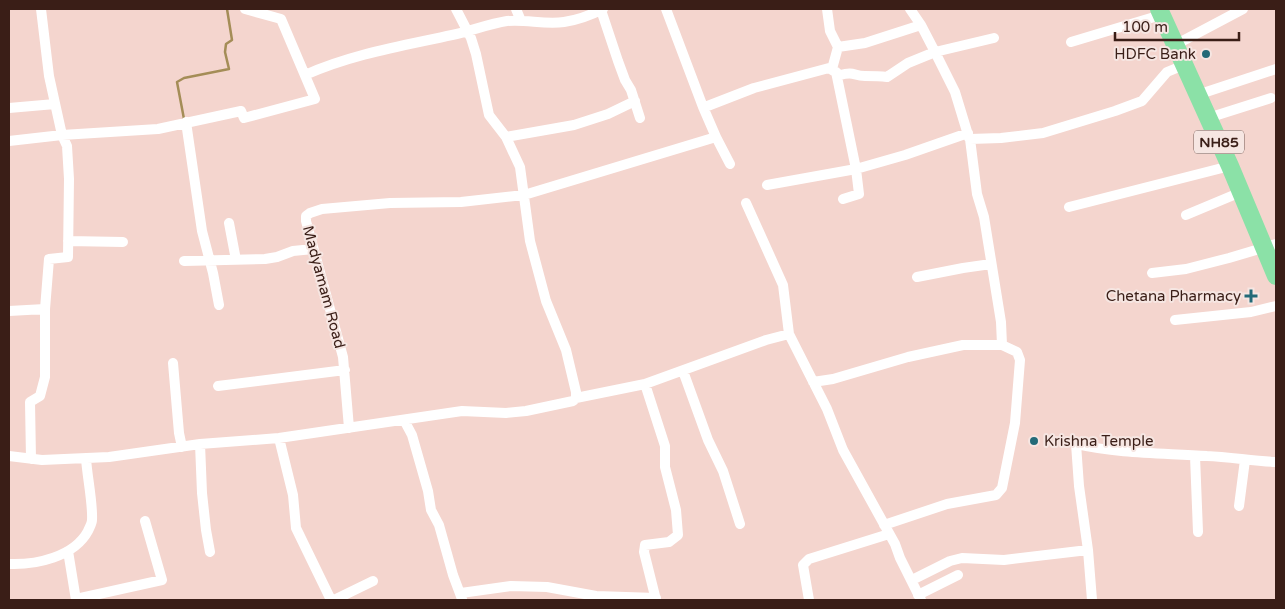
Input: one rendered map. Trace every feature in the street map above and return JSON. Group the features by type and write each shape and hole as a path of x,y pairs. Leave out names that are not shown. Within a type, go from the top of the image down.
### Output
{"highway":[{"name":"NH85","path":"1160,12 1241,192 1270,245 1276,276"}],"street":[{"path":"32,459 30,402 40,396 45,377 45,309 49,259 68,256 69,179 67,146 62,135 48,76 41,9"},
{"path":"9,140 135,131 158,128 241,110 244,118 315,99 281,19 245,9"},
{"path":"456,9 466,32 471,38 487,108 492,120 506,137 520,168 530,241 546,301 566,350 576,398"},
{"path":"516,9 522,21"},
{"path":"305,75 326,66 380,50 466,32 486,25 522,21 564,22 584,18 602,9 622,74 635,101 640,118"},
{"path":"666,9 703,107 730,164"},
{"path":"827,9 830,31 838,47 834,70 856,169 859,194 843,199"},
{"path":"910,9 921,25 955,92 969,136 977,194 984,218 1001,322 1002,346"},
{"path":"1175,45 1243,9"},
{"path":"1071,42 1160,12"},
{"path":"838,47 865,43 921,25"},
{"path":"703,107 754,88 803,74 834,70 840,75 851,72 864,76 877,75 887,77 908,63 935,52 994,38"},
{"path":"767,185 856,169 969,136 1001,138 1043,132 1142,101 1167,72 1184,65"},
{"path":"1197,95 1276,69"},
{"path":"1208,118 1271,98"},
{"path":"506,137 574,126 608,114 635,101"},
{"path":"9,108 55,104"},
{"path":"186,122 202,231 219,305"},
{"path":"524,195 716,137"},
{"path":"1069,207 1230,166"},
{"path":"1186,215 1241,192"},
{"name":"Madyamam Road","path":"349,428 345,370 341,348 313,249 306,216 322,209 390,203 461,202 524,195"},
{"path":"746,203 782,285 789,334 827,409 842,450 887,529 920,598 958,575"},
{"path":"229,223 236,260"},
{"path":"68,241 123,242"},
{"path":"1152,273 1186,269 1270,245"},
{"path":"184,261 276,257 293,251 313,249"},
{"path":"917,277 991,264"},
{"path":"1174,320 1251,312 1276,306"},
{"path":"9,311 45,309"},
{"path":"9,456 32,459 109,457 200,444 279,438 462,411 506,413 526,411 569,403 576,398 645,384 766,340 789,334"},
{"path":"809,600 803,565 810,559 873,539 887,529 947,504 996,494 1002,488 1015,423 1020,360 1017,352 1002,346 963,345 908,357 833,379 813,382"},
{"path":"173,363 182,447"},
{"path":"218,386 345,370"},
{"path":"683,371 708,440 723,471 740,524"},
{"path":"404,420 412,435 428,491 431,510 439,525 453,575 462,597 511,586 546,587 596,596 656,599 644,552 645,545 668,542 678,535 676,510 665,468 665,446 645,384"},
{"path":"279,438 293,495 296,528 332,600 373,581"},
{"path":"200,444 202,493 210,552"},
{"path":"1092,600 1076,444 1146,454 1161,453 1276,462"},
{"path":"1195,456 1198,532"},
{"path":"9,564 24,565 43,561 72,549 84,538 92,522 86,458"},
{"path":"1239,506 1245,460"},
{"path":"68,551 76,600 162,580 145,521"},
{"path":"912,580 950,561 962,558 1004,560 1088,550"}],"waterway":[{"path":"184,119 177,82 184,78 229,69 225,52 226,44 232,40 227,9"}],"place":[{"name":"HDFC Bank","path":"1206,54"},
{"name":"Chetana Pharmacy","path":"1251,296"},
{"name":"Krishna Temple","path":"1034,441"}]}
